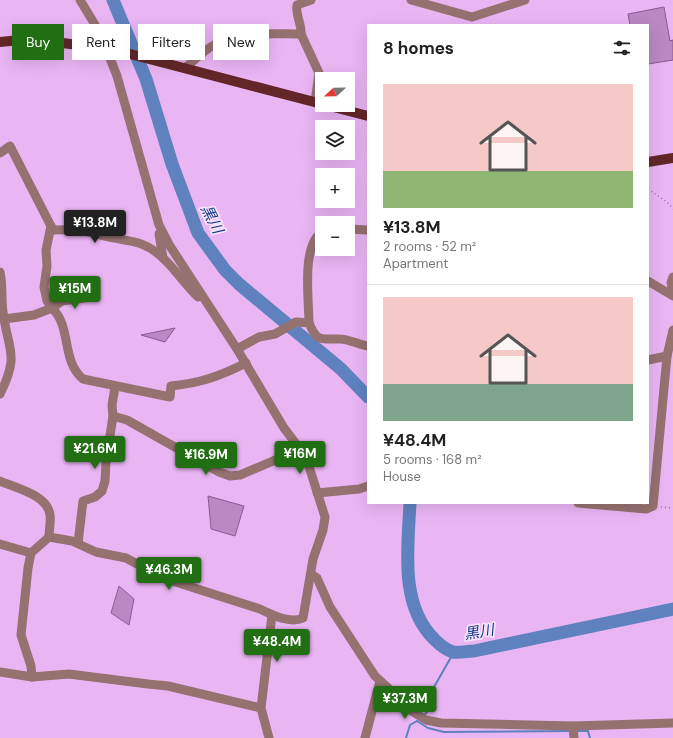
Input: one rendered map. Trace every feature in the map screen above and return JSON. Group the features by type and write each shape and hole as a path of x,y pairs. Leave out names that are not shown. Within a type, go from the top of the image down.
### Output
{"main road":[{"path":"0,42 30,39 72,44"},
{"path":"130,54 315,102"},
{"path":"353,112 367,116"},
{"path":"649,162 673,158"}],"street":[{"path":"80,0 95,24"},
{"path":"311,0 297,5 296,14 302,26 301,34 318,72"},
{"path":"411,0 472,17 525,0"},
{"path":"185,68 210,47 226,39 268,34 301,34"},
{"path":"49,537 78,543 96,552 126,558 163,578 260,609 272,615 297,621 303,618 311,574 325,517 306,457 284,428 246,363 170,246 163,231 112,60"},
{"path":"0,153 10,146 53,230 77,229 130,240 150,248 163,258 192,292 200,299 203,298"},
{"path":"51,226 46,250 47,266 44,287 47,300 57,313 65,334 70,361 79,376 83,379 115,387 170,397 172,386 197,383 218,377 246,363"},
{"path":"355,229 367,230"},
{"path":"163,231 159,234 163,258"},
{"path":"315,240 309,255 308,279 309,323 314,334 323,340 340,339 367,346"},
{"path":"0,272 3,322 12,355 11,370 0,394"},
{"path":"673,277 673,292"},
{"path":"649,282 673,296"},
{"path":"3,322 34,315 52,308 62,301 91,297"},
{"path":"237,349 259,337 275,334 296,322 309,323"},
{"path":"589,504 646,509 653,506 667,356 673,330"},
{"path":"649,360 667,356"},
{"path":"78,543 83,501 95,497 102,491 105,481 115,387"},
{"path":"113,416 127,420 163,441 190,454 219,472 230,476 240,475 301,449"},
{"path":"0,481 42,501 48,508 50,515 49,537 31,553 28,568 21,635 32,666 32,677"},
{"path":"317,493 359,489 367,486"},
{"path":"0,544 31,553"},
{"path":"311,574 317,578 330,607 375,676 395,694 402,705 421,717 433,722 574,726 673,722"},
{"path":"269,738 261,708 272,615"},
{"path":"0,672 32,677 69,674 97,676 168,686 261,708"},
{"path":"365,738 380,681"},
{"path":"574,726 574,738"}],"path":[{"path":"649,190 667,202 673,209"},
{"path":"653,506 673,508"}],"building":[{"path":"664,7 670,41 673,40 673,60 649,64 649,24 630,24 628,14"},
{"path":"175,328 165,342 141,335"},
{"path":"208,496 244,506 235,536 211,529"},
{"path":"119,586 134,599 129,625 111,613"}],"waterway":[{"name":"黒川","path":"113,0 146,79 172,164 198,233 225,270 239,284 341,369 367,396"},
{"name":"黒川","path":"410,504 408,575 411,593 416,610 424,626 437,642 450,651 474,651 673,609"},
{"path":"424,715 429,710 430,694 454,652"},
{"path":"417,721 428,728 444,732 570,731"},
{"path":"406,738 410,725 417,721"},
{"path":"577,731 588,731 590,738"}]}
